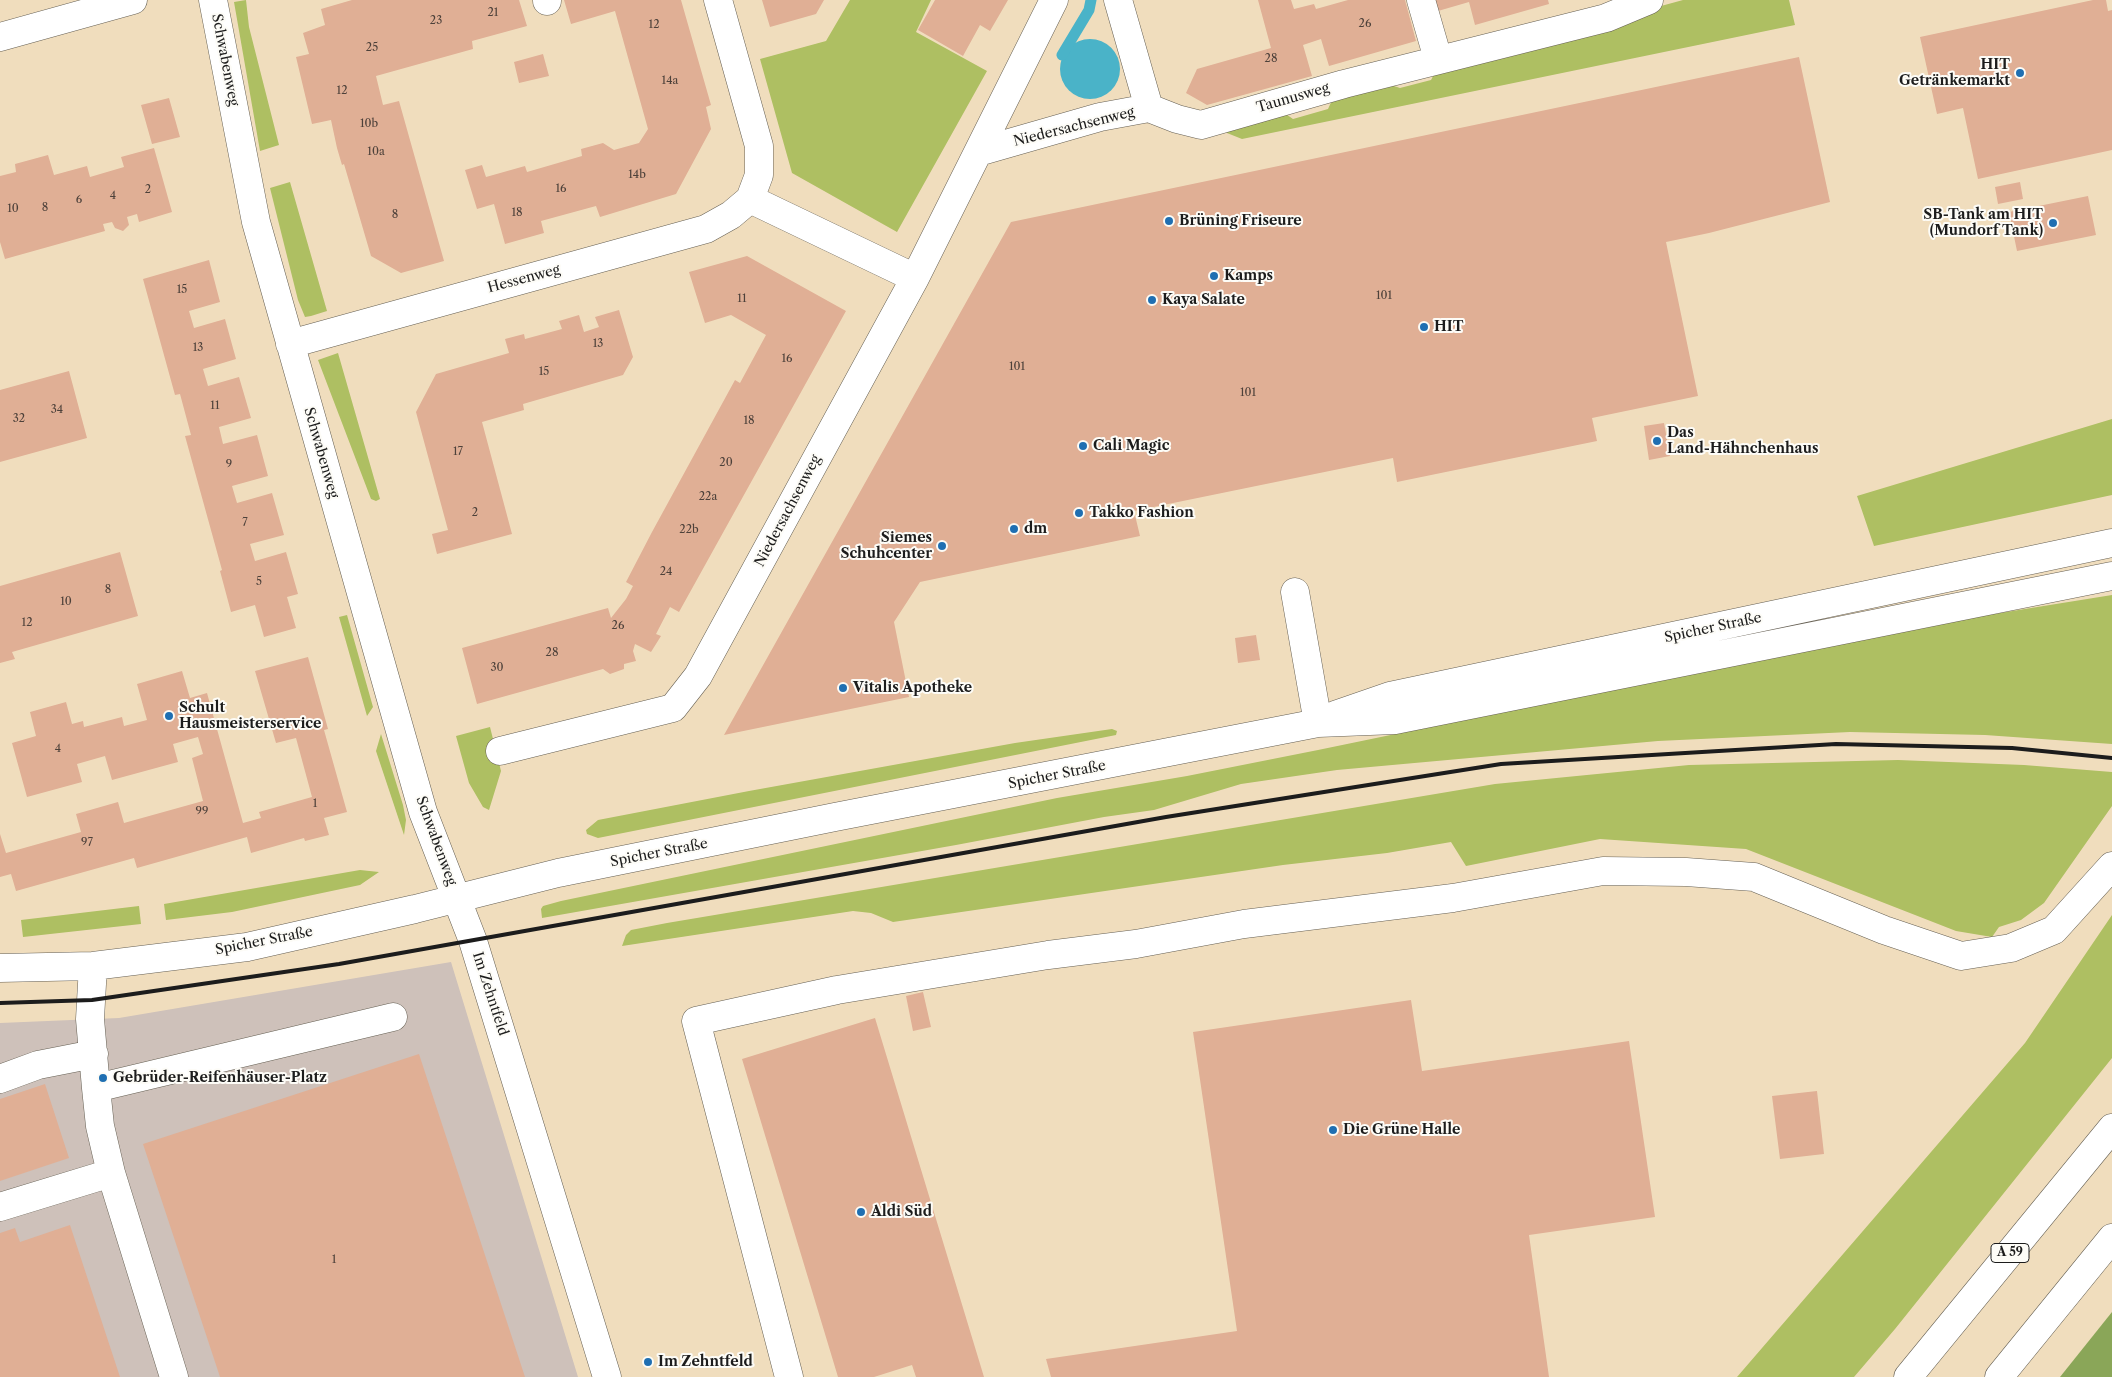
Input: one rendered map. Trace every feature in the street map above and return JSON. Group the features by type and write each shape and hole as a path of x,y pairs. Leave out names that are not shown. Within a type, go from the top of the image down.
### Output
{"main road":[{"path":"0,37 133,0"},
{"name":"Schwabenweg","path":"213,0 256,222 424,812 457,899"},
{"path":"718,0 759,146 759,176 750,199 915,278"},
{"name":"Niedersachsenweg","path":"500,751 673,708 698,676 915,278 1054,0"},
{"name":"Niedersachsenweg","path":"978,152 1100,117 1149,108 1118,0"},
{"path":"1421,0 1438,59"},
{"name":"Taunusweg","path":"1149,108 1177,119 1201,124 1438,59 1606,18 1649,0"},
{"name":"Hessenweg","path":"290,344 706,229 731,214 750,199"},
{"name":"Spicher Straße","path":"1318,723 1354,707 1390,696 2112,543"},
{"name":"Spicher Straße","path":"0,968 92,966 247,947 457,899 558,873 1318,723 1395,720 2112,576"},
{"path":"1295,592 1318,723"},
{"path":"789,1377 696,1021 837,990 1048,955 1136,944 1244,924 1452,898 1603,872 1686,872 1754,877 1884,930 1961,956 2011,948 2054,930 2112,866"},
{"name":"Im Zehntfeld","path":"457,899 473,941 515,1071 607,1377"},
{"path":"92,966 90,1019 100,1126 111,1172 174,1377"},
{"path":"96,1088 393,1017"},
{"path":"0,1079 38,1065 94,1054"},
{"name":"A 59","path":"1908,1377 2112,1128"},
{"path":"0,1207 111,1172"},
{"path":"1999,1377 2112,1238"}],"shaded area":[{"path":"451,962 578,1377 0,1377 0,1023 119,1018"}],"green space":[{"path":"246,0 249,27 279,145 260,151 234,2"},
{"path":"850,0 931,0 916,32 987,71 897,232 792,173 760,59 826,41"},
{"path":"1683,0 1789,0 1795,25 1242,139 1227,133 1225,129 1283,112 1293,119 1328,109 1333,98 1385,83 1400,88 1431,80 1438,67"},
{"path":"290,182 327,311 305,317 298,300 270,188"},
{"path":"338,353 380,499 376,501 371,499 318,360"},
{"path":"2112,419 2112,495 1874,546 1857,496"},
{"path":"2112,595 2112,744 1985,735 1850,732 1658,741 1337,770 1241,784 1154,810 1104,817 542,918 541,909 543,906 561,901 1057,798 1187,776 1318,750 1913,627"},
{"path":"347,615 373,707 367,716 339,617"},
{"path":"490,727 501,771 489,810 483,807 469,783 456,736"},
{"path":"1112,729 1117,731 1116,735 598,838 587,834 586,830 598,820 749,791 1015,743"},
{"path":"381,734 403,805 406,820 404,835 376,751"},
{"path":"1898,760 2024,765 2112,772 2112,806 2044,903 2021,920 1999,927 1992,937 1956,931 1746,849 1600,839 1466,866 1451,842 1387,853 1283,865 893,922 871,913 853,911 622,946 626,935 631,930 667,923 1495,784 1689,765"},
{"path":"360,870 379,872 360,885 232,912 166,920 164,904"},
{"path":"139,906 141,924 23,937 21,920"},
{"path":"2112,915 2112,1058 1895,1329 1854,1377 1737,1377 2025,1043"},
{"path":"2112,1312 2112,1377 2060,1377"}],"water":[{"path":"1084,39 1096,39 1112,47 1118,57 1120,69 1118,81 1112,91 1096,99 1084,99 1068,91 1060,75 1060,63 1068,47"}],"building":[{"path":"352,0 519,0 527,26 472,41 473,49 376,76 383,105 399,101 444,261 401,273 371,256 344,164 342,165 337,148 331,120 312,124 296,57 309,54 303,33 325,25 321,9"},
{"path":"564,0 681,0 711,105 706,107 711,129 676,194 600,217 596,206 541,221 544,233 505,244 494,204 477,209 465,170 482,165 486,177 525,166 527,172 582,156 581,149 603,143 614,150 639,143 648,129 615,11 571,24"},
{"path":"762,0 824,0 816,14 770,27"},
{"path":"935,0 1008,0 990,31 980,25 963,56 918,30"},
{"path":"1258,0 1291,0 1294,9 1314,4 1316,9 1348,0 1405,0 1416,41 1329,66 1321,39 1303,45 1312,76 1207,105 1186,93 1197,69 1271,48"},
{"path":"1435,0 1548,0 1549,4 1475,25 1469,2 1438,11"},
{"name":"HIT Getränkemarkt","path":"2093,0 2106,0 2108,11 2112,10 2112,150 1978,179 1963,108 1937,114 1920,37"},
{"path":"543,54 549,76 519,83 514,62"},
{"path":"1799,57 1830,202 1666,242 1698,396 1592,418 1597,441 1397,482 1393,458 1134,511 1140,536 920,582 894,622 909,697 724,735 1011,222"},
{"path":"169,98 180,137 152,144 141,105"},
{"path":"154,148 172,212 139,222 137,214 127,217 129,225 123,231 115,228 112,222 103,224 105,231 5,259 0,242 0,176 16,172 15,164 48,155 54,175 87,166 90,177 124,167 121,157"},
{"path":"2020,182 2023,199 1998,204 1995,187"},
{"path":"2088,196 2096,235 2017,251 2009,212"},
{"path":"747,256 846,311 679,612 670,607 656,634 661,636 651,652 635,644 633,651 636,661 624,664 624,669 610,674 603,669 477,704 462,648 608,608 611,618 626,599 633,586 626,582 652,532 735,380 740,383 766,335 731,315 705,323 689,272"},
{"path":"209,260 220,302 189,311 194,328 225,319 236,359 203,369 208,386 239,377 251,418 219,427 223,444 257,435 268,476 232,486 237,503 272,493 284,535 250,544 255,561 286,552 298,594 287,597 296,628 264,637 255,605 231,612 220,571 222,570 185,436 191,435 180,394 175,395 143,279"},
{"path":"619,310 633,357 623,375 523,404 524,410 482,422 512,534 437,554 432,534 448,530 416,412 436,374 509,353 505,339 524,334 525,339 562,329 559,321 579,315 584,332 599,327 595,317"},
{"path":"69,371 87,438 0,462 0,390"},
{"name":"Das Land-Hähnchenhaus","path":"1664,423 1670,456 1649,460 1644,426"},
{"path":"120,552 138,616 12,652 15,659 0,663 0,586"},
{"path":"1256,635 1260,660 1238,663 1235,638"},
{"path":"308,657 328,729 324,730 347,812 324,818 329,835 305,841 304,838 251,853 247,837 137,868 134,858 16,891 11,874 0,877 0,834 6,853 81,832 76,814 118,802 124,823 203,801 192,758 203,754 198,737 173,744 178,762 112,780 105,756 77,764 82,782 27,797 12,743 36,736 30,712 66,702 72,724 83,721 84,727 122,717 124,726 147,720 137,684 182,671 190,698 207,693 243,823 261,818 259,812 312,797 296,738 276,743 255,671"},
{"path":"923,992 931,1027 913,1031 906,996"},
{"path":"1411,1000 1422,1071 1629,1041 1655,1217 1529,1235 1549,1377 1051,1377 1046,1359 1237,1331 1193,1032"},
{"name":"Aldi Süd","path":"875,1018 984,1377 916,1377 912,1365 874,1377 838,1377 742,1059"},
{"path":"419,1054 525,1377 220,1377 143,1144"},
{"path":"45,1084 69,1158 0,1181 0,1099"},
{"path":"1817,1091 1824,1154 1780,1159 1772,1096"},
{"path":"70,1225 120,1377 0,1377 0,1233 15,1228 20,1242"}],"waterway":[{"path":"1062,55 1089,10 1091,0"}],"railway":[{"path":"0,1003 92,1000 339,964 1166,817 1501,764 1836,744 2012,748 2112,758"}],"place":[{"name":"HIT Getränkemarkt","path":"2020,73"},
{"name":"Brüning Friseure","path":"1169,221"},
{"name":"SB-Tank am HIT (Mundorf Tank)","path":"2053,223"},
{"name":"Kamps","path":"1214,276"},
{"name":"Kaya Salate","path":"1152,300"},
{"name":"HIT","path":"1424,327"},
{"name":"Das Land-Hähnchenhaus","path":"1657,441"},
{"name":"Cali Magic","path":"1083,446"},
{"name":"Takko Fashion","path":"1079,513"},
{"name":"dm","path":"1014,529"},
{"name":"Siemes Schuhcenter","path":"942,546"},
{"name":"Vitalis Apotheke","path":"843,688"},
{"name":"Schult Hausmeisterservice","path":"169,716"},
{"name":"Gebrüder-Reifenhäuser-Platz","path":"103,1078"},
{"name":"Die Grüne Halle","path":"1333,1130"},
{"name":"Aldi Süd","path":"861,1212"},
{"name":"Im Zehntfeld","path":"648,1362"}]}
